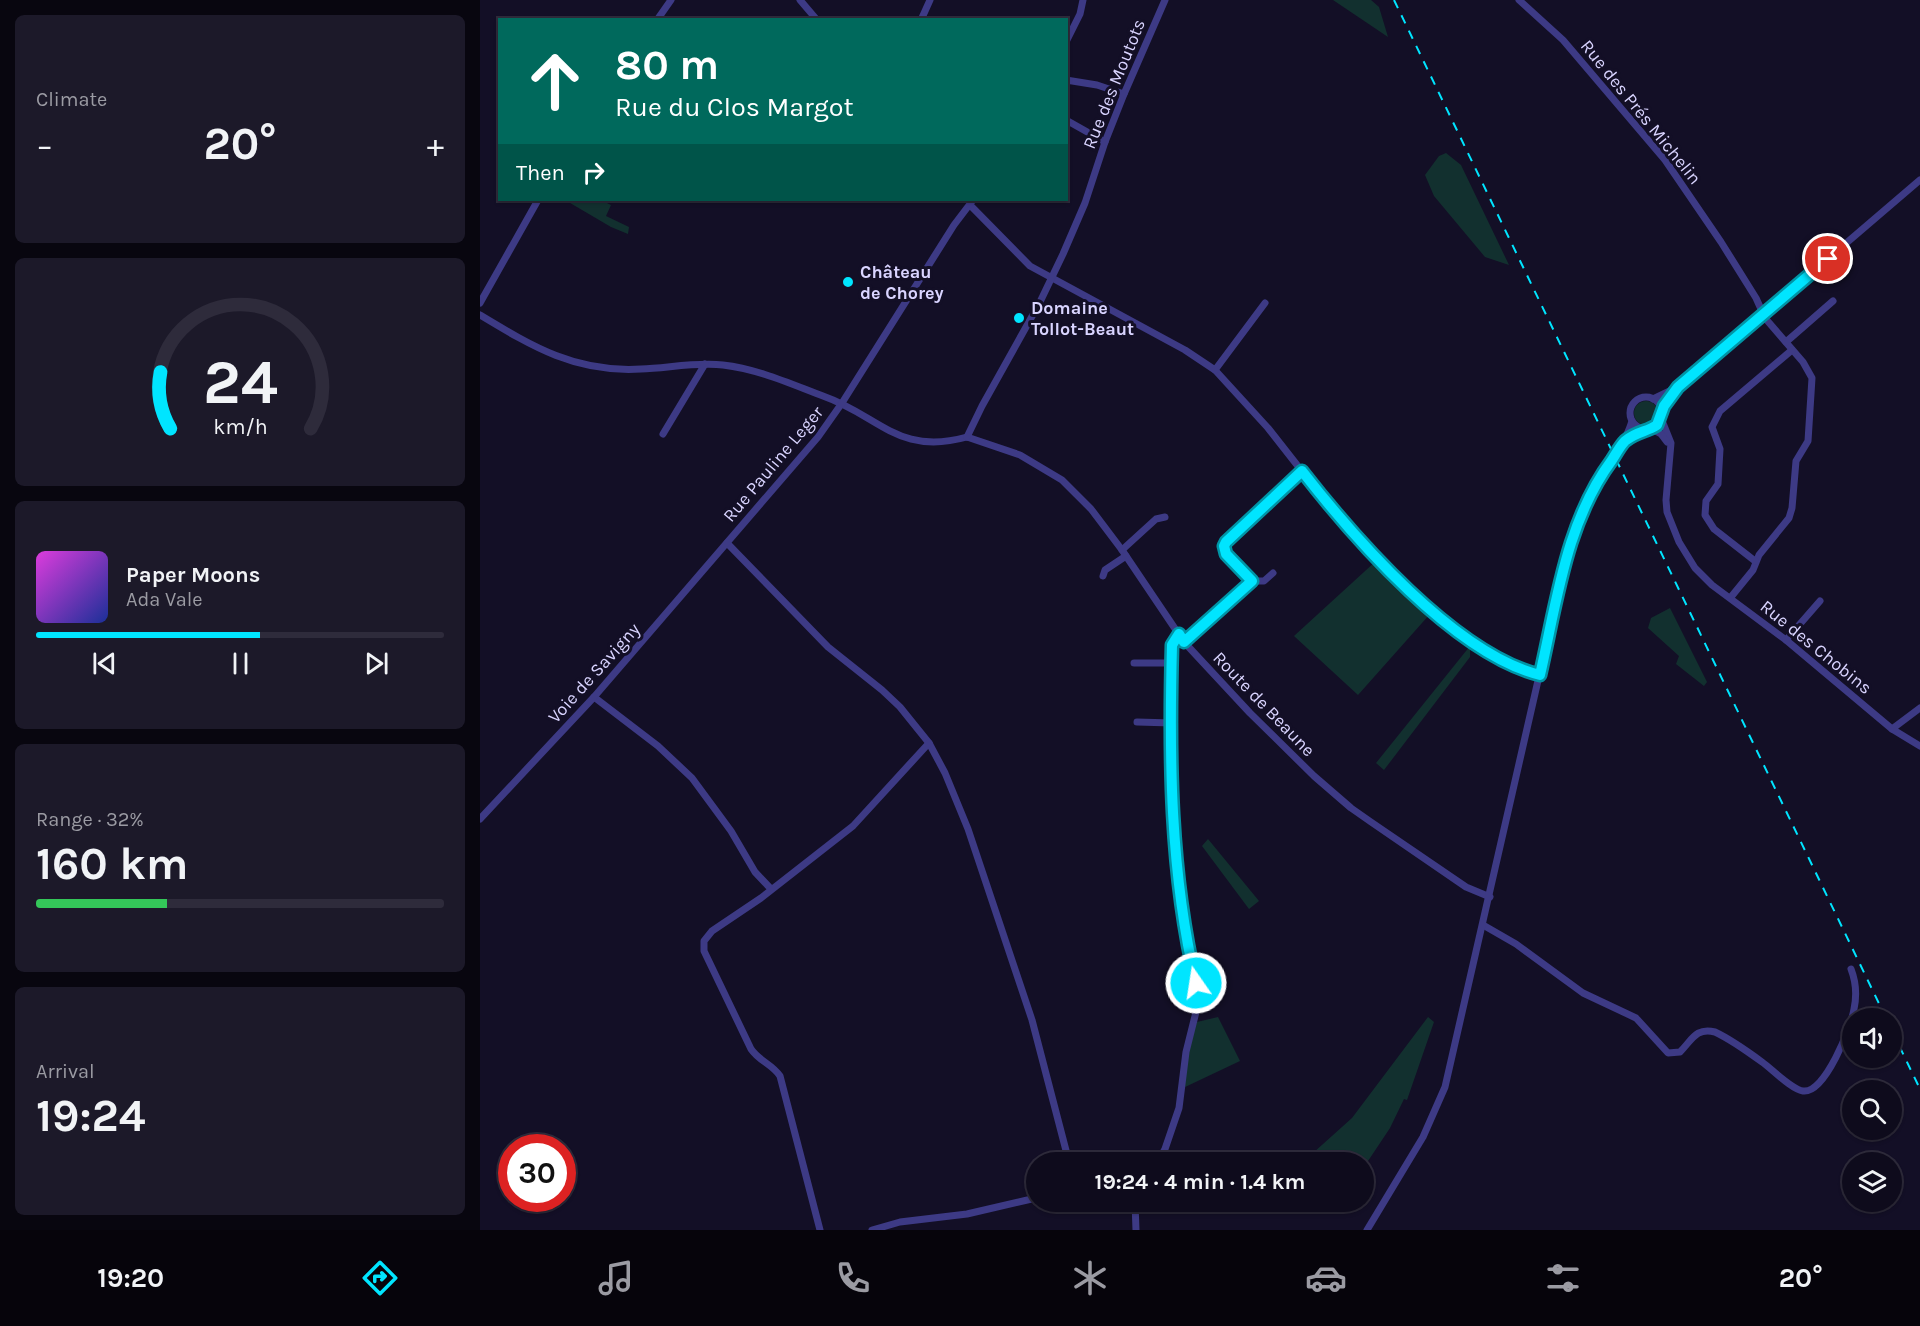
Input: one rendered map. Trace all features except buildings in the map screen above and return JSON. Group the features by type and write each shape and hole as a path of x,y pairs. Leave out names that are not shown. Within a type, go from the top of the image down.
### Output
{"street":[{"path":"658,18 671,0"},
{"path":"800,0 815,18"},
{"path":"922,18 930,0"},
{"path":"1068,38 1080,14 1083,0"},
{"name":"Rue des Moutots","path":"967,437 1051,279 1085,203 1105,142 1165,0"},
{"name":"Rue des Prés Michelin","path":"1519,0 1563,40 1665,160 1756,298 1764,315 1809,371 1812,378 1808,444 1796,460 1790,518 1755,561 1753,570 1731,597"},
{"path":"1068,80 1124,94"},
{"path":"1068,121 1105,142"},
{"path":"1670,447 1661,434 1639,428 1632,421 1630,412 1635,402 1642,398 1653,399 1678,387 1920,180"},
{"path":"480,303 537,201"},
{"path":"971,202 1017,255 1030,266 1185,350 1215,370 1268,428 1330,507 1422,602 1502,662 1540,675"},
{"name":"Rue Pauline Leger","path":"727,543 818,437 971,202"},
{"path":"1786,342 1833,301"},
{"path":"1215,370 1265,303"},
{"path":"480,315 540,350 588,365 640,369 705,364 736,367 842,403 887,431 907,439 948,442 967,437"},
{"path":"1755,561 1714,529 1705,514 1706,501 1718,484 1720,449 1712,427 1720,411 1792,350"},
{"path":"663,434 705,364"},
{"path":"1624,442 1657,425 1678,387"},
{"path":"1653,399 1659,404 1670,447"},
{"path":"1367,1230 1424,1137 1440,1101 1449,1073 1490,897 1564,567 1576,527 1590,495 1624,442 1632,421"},
{"name":"Route de Beaune","path":"967,437 1020,455 1062,480 1091,509 1124,553 1184,642 1314,776 1351,808 1466,887 1490,897"},
{"name":"Rue des Chobins","path":"1670,447 1667,512 1679,542 1695,568 1712,585 1786,640 1892,729 1920,746"},
{"path":"1252,581 1226,554 1224,546 1302,471"},
{"path":"1103,576 1105,570 1156,519 1165,517"},
{"path":"727,543 828,647 900,707 928,743 945,773 968,829 1032,1020 1066,1152"},
{"name":"Voie de Savigny","path":"480,819 594,697 727,543"},
{"path":"1184,642 1252,581 1264,581 1273,573"},
{"path":"1786,640 1820,602"},
{"path":"1163,1152 1179,1108 1186,1052 1198,1004 1182,905 1172,813 1172,645 1179,634"},
{"path":"1134,663 1172,663"},
{"path":"594,697 658,746 692,778 731,831 756,873 771,889"},
{"path":"1892,729 1920,708"},
{"path":"1137,722 1172,723"},
{"path":"820,1230 780,1076 775,1068 759,1058 751,1049 704,951 704,941 712,931 761,898 853,825 928,743"},
{"path":"1483,925 1504,936 1583,993 1636,1018 1668,1053 1680,1052 1697,1032 1708,1030 1715,1032 1762,1062 1792,1086 1805,1091 1810,1090 1819,1082 1839,1052 1849,1028 1856,996 1855,979 1851,969"},
{"path":"872,1230 900,1222 967,1214 1026,1200"},
{"path":"1135,1212 1136,1230"}],"green space":[{"path":"1333,0 1371,0 1379,7 1388,37"},
{"path":"1446,153 1461,165 1509,265 1485,257 1434,196 1425,175 1439,156"},
{"path":"567,201 603,201 611,205 606,216 629,227 628,234 611,227"},
{"path":"1646,401 1655,404 1658,413 1655,422 1646,425 1637,422 1634,413 1637,404"},
{"path":"1376,561 1430,614 1358,695 1294,636"},
{"path":"1670,608 1707,682 1704,686 1676,664 1679,656 1648,628 1651,618"},
{"path":"1470,646 1470,657 1384,770 1376,763"},
{"path":"1208,839 1259,901 1249,909 1202,846"},
{"path":"1218,1017 1240,1061 1183,1088 1191,1038 1197,1022"},
{"path":"1428,1017 1434,1022 1407,1100 1404,1099 1390,1128 1374,1152 1314,1152 1352,1118"}],"railway":[{"path":"1394,0 1881,1008"},
{"path":"1902,1052 1920,1089"}],"place":[{"name":"Château de Chorey","path":"848,282"},
{"name":"Domaine Tollot-Beaut","path":"1019,318"}],"route":[{"path":"1196,983 1188,947 1172,813 1172,645 1179,634 1184,642 1252,581 1226,554 1224,551 1226,542 1302,471 1330,507 1422,602 1502,662 1540,675 1564,567 1576,527 1595,485 1606,468 1624,442 1639,432 1657,425 1661,420 1664,406 1678,387 1828,259"}]}
